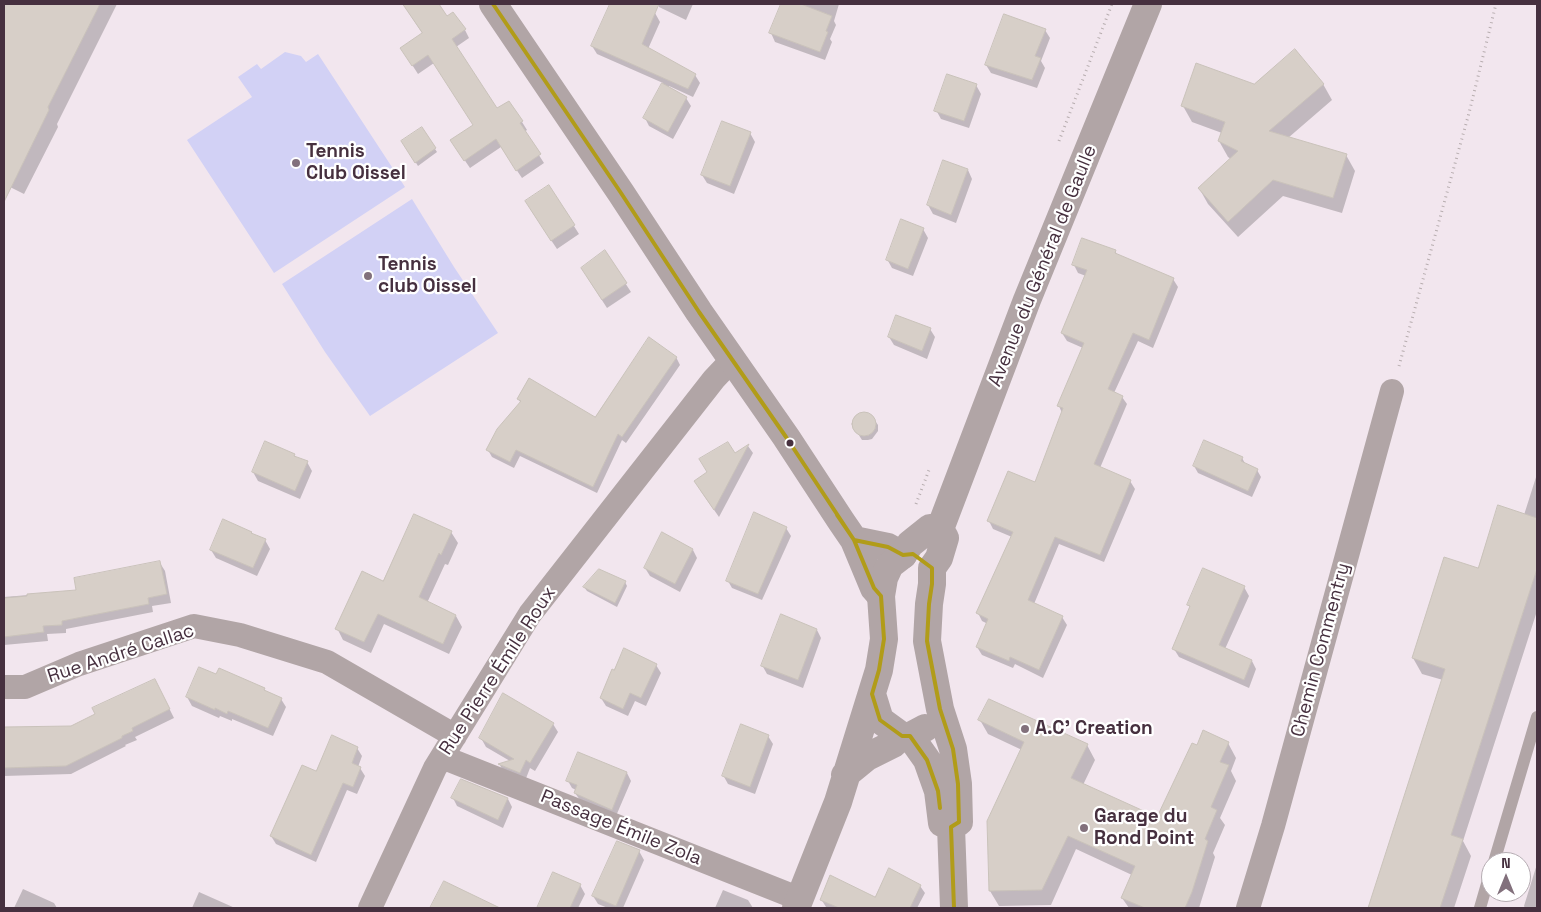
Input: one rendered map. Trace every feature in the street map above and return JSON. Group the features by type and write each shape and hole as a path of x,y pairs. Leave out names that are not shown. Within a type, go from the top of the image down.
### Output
{"main road":[{"path":"493,4 854,540 874,588 881,596"},
{"name":"Avenue du Général de Gaulle","path":"951,828 959,822 958,784 953,749 940,709 927,641 928,604 932,584 932,568 946,538 940,529 1027,300 1148,4"},
{"path":"798,904 838,802 879,670 884,639 881,596 884,578 890,565 903,555 910,544 930,528 940,529"},
{"path":"854,540 888,547 903,555 913,554 932,568"},
{"path":"872,694 880,720 906,736 927,760 938,791 942,823 951,828 954,908"},
{"path":"845,775 867,757 906,736 926,728 940,709"}],"street":[{"name":"Rue Pierre Émile Roux","path":"370,908 431,777 454,736 530,614 714,379 732,360"},
{"name":"Chemin Commentry","path":"1248,908 1392,391"},
{"name":"Rue André Callac","path":"4,687 25,687 79,664 194,626 240,635 327,662 454,736"},
{"name":"Passage Émile Zola","path":"442,757 798,904"}],"lane":[{"path":"1497,852 1537,717"}],"path":[{"path":"1058,143 1112,4"},
{"path":"1392,391 1469,113 1496,4"},
{"path":"915,505 930,468"}],"shaded area":[{"name":"Tennis Club Oissel","path":"285,52 301,56 306,62 318,54 405,187 274,273 187,140 252,97 238,77 257,64 261,69"},
{"path":"412,199 498,333 370,416 325,352 282,284"}],"building":[{"path":"4,4 100,4 48,107 49,110 4,202"},
{"path":"403,4 439,4 447,16 453,12 466,29 452,39 497,108 509,101 523,121 520,123 541,154 516,171 496,139 464,161 450,140 473,125 428,55 412,66 400,48 422,33"},
{"path":"610,4 659,4 642,44 696,74 688,89 591,46"},
{"path":"781,4 801,4 832,16 820,52 769,33"},
{"path":"1004,14 1046,29 1035,56 1041,58 1032,80 985,65"},
{"path":"1295,49 1324,84 1269,131 1347,154 1333,198 1273,180 1228,222 1198,188 1238,151 1218,141 1225,122 1181,106 1196,63 1254,84"},
{"path":"947,74 977,84 964,121 934,111"},
{"path":"662,83 687,97 668,132 643,118"},
{"path":"722,121 751,132 730,186 701,175"},
{"path":"422,127 436,148 415,163 401,141"},
{"path":"943,160 968,169 951,215 927,205"},
{"path":"549,185 575,225 551,241 525,201"},
{"path":"901,219 924,228 908,269 886,260"},
{"path":"1082,238 1116,250 1115,253 1174,278 1149,340 1133,333 1108,389 1123,396 1094,464 1131,480 1100,555 1055,537 1028,600 1063,616 1039,670 1010,657 1009,661 976,647 988,619 976,613 1013,532 987,521 1008,471 1035,482 1063,408 1057,406 1084,343 1061,333 1087,270 1072,265"},
{"path":"605,250 627,283 602,300 581,268"},
{"path":"896,315 931,328 922,351 888,337"},
{"path":"649,337 677,357 622,437 618,434 593,487 516,450 510,462 486,450 497,429 521,401 517,399 529,378 595,417"},
{"path":"864,412 873,415 876,424 873,433 864,436 855,433 852,424 855,415"},
{"path":"1204,440 1243,457 1241,461 1258,469 1248,491 1193,466"},
{"path":"265,441 308,461 295,491 252,472"},
{"path":"728,442 735,453 749,444 714,510 694,481 707,472 699,459"},
{"path":"1498,505 1537,518 1537,569 1451,835 1463,839 1440,908 1368,908 1445,669 1412,658 1444,557 1478,568"},
{"path":"754,512 787,527 758,594 726,581"},
{"path":"414,514 452,531 441,555 439,553 419,597 456,615 443,644 378,614 364,642 335,629 362,571 383,581"},
{"path":"223,519 266,539 253,568 210,550"},
{"path":"662,532 693,549 675,584 644,568"},
{"path":"160,561 167,594 148,598 149,604 62,621 62,625 43,626 44,632 4,637 4,598 76,590 74,578"},
{"path":"1203,568 1245,586 1219,645 1252,660 1244,680 1172,649 1190,606 1187,605"},
{"path":"599,569 626,581 615,603 583,587"},
{"path":"781,614 817,629 798,680 761,666"},
{"path":"624,648 657,664 641,698 630,693 623,709 600,698 612,669 614,670"},
{"path":"199,667 216,674 219,668 265,688 264,690 282,698 268,728 228,711 227,714 215,708 215,710 186,697"},
{"path":"155,679 170,709 132,728 133,731 122,736 122,738 66,766 4,768 4,727 71,726 95,714 92,708"},
{"path":"503,693 554,723 530,763 526,760 520,773 498,764 514,759 479,738"},
{"name":"Garage du Rond Point","path":"989,699 1088,744 1071,778 1157,817 1192,743 1197,745 1203,730 1229,742 1220,762 1229,765 1211,807 1217,810 1205,839 1208,841 1185,908 1145,908 1121,898 1135,866 1068,836 1042,890 989,891 987,821 1024,742 978,720"},
{"path":"741,724 769,735 750,787 722,776"},
{"path":"332,735 358,747 352,763 361,767 353,787 343,783 311,855 270,836 302,765 316,771"},
{"path":"578,752 627,772 612,810 574,793 577,785 566,781"},
{"path":"461,779 508,798 498,820 451,798"},
{"path":"617,841 640,850 616,906 592,896"},
{"path":"889,868 921,885 910,908 839,908 820,900 830,875 875,897"},
{"path":"553,872 581,884 570,908 537,908"},
{"path":"444,881 500,908 430,908"}],"transit line":[{"path":"493,4 854,540 888,547 903,555 913,554 932,568 927,641 940,709 953,749 958,784 959,822 951,827"},
{"path":"837,515 854,540 874,588 881,596 884,639 879,670 872,694 880,720 902,736 910,736 927,760 938,791 940,808"},
{"path":"951,827 954,908"}],"place":[{"name":"Tennis Club Oissel","path":"296,163"},
{"name":"Tennis club Oissel","path":"368,276"},
{"name":"A.C' Creation","path":"1025,729"},
{"name":"Garage du Rond Point","path":"1084,828"}]}
